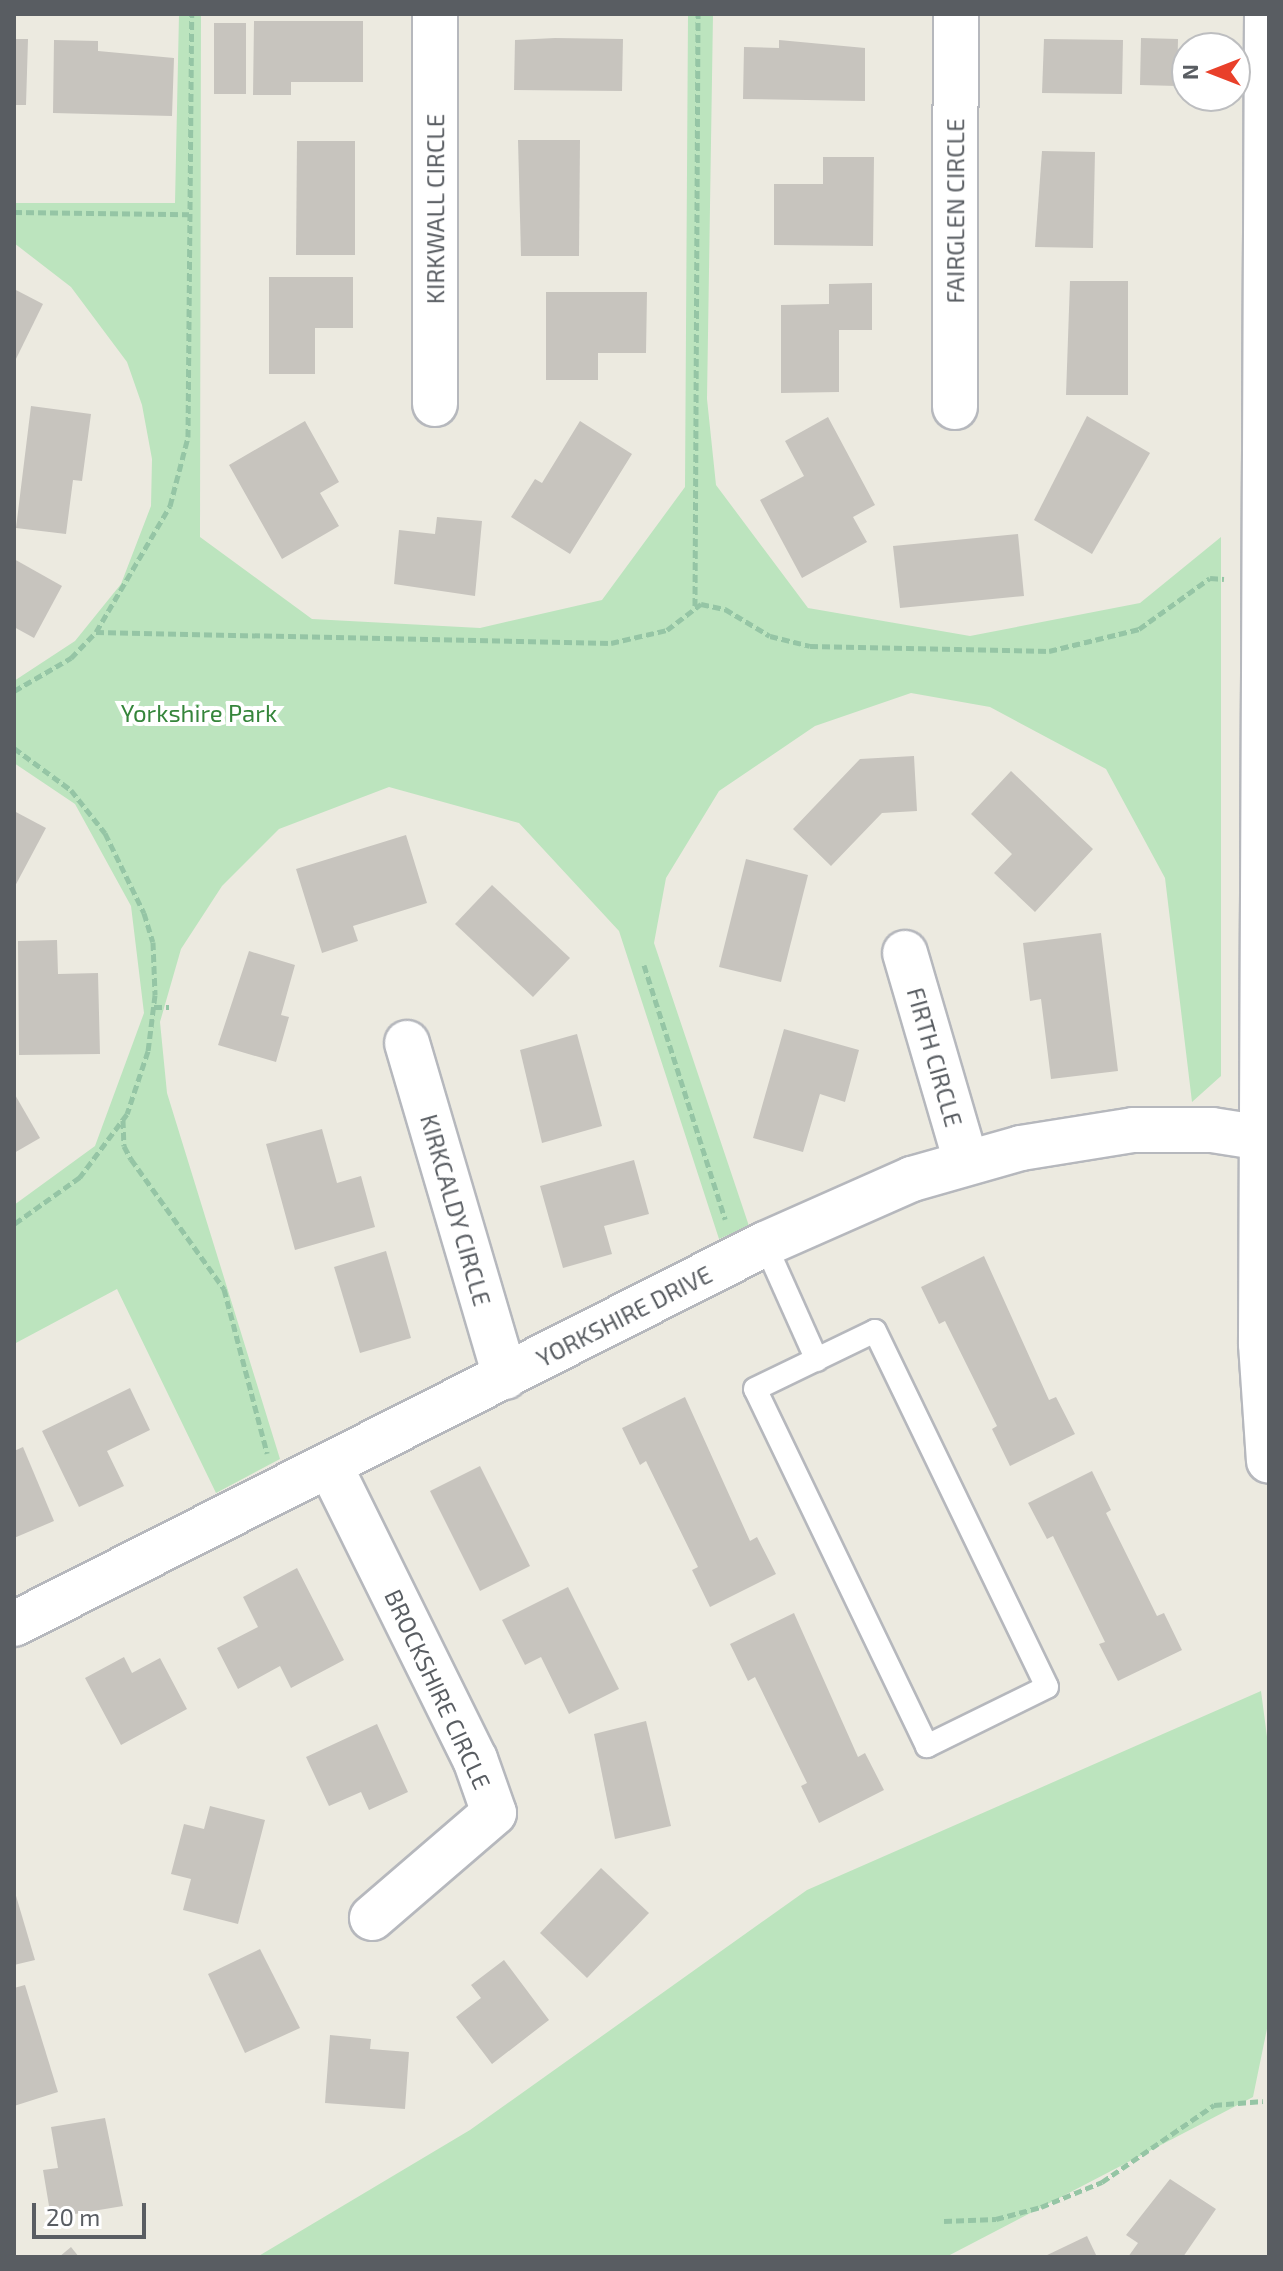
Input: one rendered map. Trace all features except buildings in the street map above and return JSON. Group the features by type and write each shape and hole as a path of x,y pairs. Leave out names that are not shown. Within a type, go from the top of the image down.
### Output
{"street":[{"name":"KIRKWALL CIRCLE","path":"435,14 435,404"},
{"name":"FAIRGLEN CIRCLE","path":"955,407 956,14"},
{"path":"1267,14 1266,1139 1261,1344 1269,1461"},
{"name":"FIRTH CIRCLE","path":"905,953 966,1161"},
{"name":"KIRKCALDY CIRCLE","path":"407,1043 505,1377"},
{"name":"YORKSHIRE DRIVE","path":"14,1624 765,1244 912,1179 966,1161 1133,1130 1212,1130 1266,1139"},
{"name":"BROCKSHIRE CIRCLE","path":"330,1466 475,1759 494,1813 372,1918"}],"lane":[{"path":"765,1244 817,1360"},
{"path":"875,1331 1047,1687 927,1746 755,1389 817,1360 875,1331"}],"path":[{"path":"14,691 71,658 96,632 159,529 184,460 191,388 189,214 192,14"},
{"path":"695,606 698,14"},
{"path":"14,212 189,214"},
{"path":"96,632 611,643 667,630 695,606 725,609 770,636 810,646 1049,651 1139,629 1210,578 1225,579"},
{"path":"14,748 71,790 121,861 153,942 154,1007 143,1072 123,1119 80,1177 14,1224"},
{"path":"644,965 726,1222"},
{"path":"154,1007 169,1007"},
{"path":"123,1119 124,1146 131,1159 224,1289 271,1467"},
{"path":"944,2221 996,2219 1041,2207 1102,2182 1214,2105 1263,2101"}],"green space":[{"name":"Yorkshire Park","path":"179,14 201,14 200,537 312,619 480,628 602,600 685,487 688,14 713,14 707,399 716,485 808,608 970,636 1140,603 1221,537 1221,1076 1192,1102 1165,878 1106,769 990,707 911,693 815,726 719,791 666,878 654,943 749,1226 719,1239 619,931 519,823 389,787 279,829 222,886 181,949 160,1022 167,1093 280,1459 216,1493 117,1289 14,1344 14,1205 95,1146 144,1013 131,906 75,804 14,763 14,681 75,641 121,584 151,506 152,459 142,405 127,362 71,287 14,243 14,203 175,203"},
{"path":"1261,1691 1269,1752 1269,2019 1253,2097 946,2257 257,2257 470,2130 807,1890"}]}
